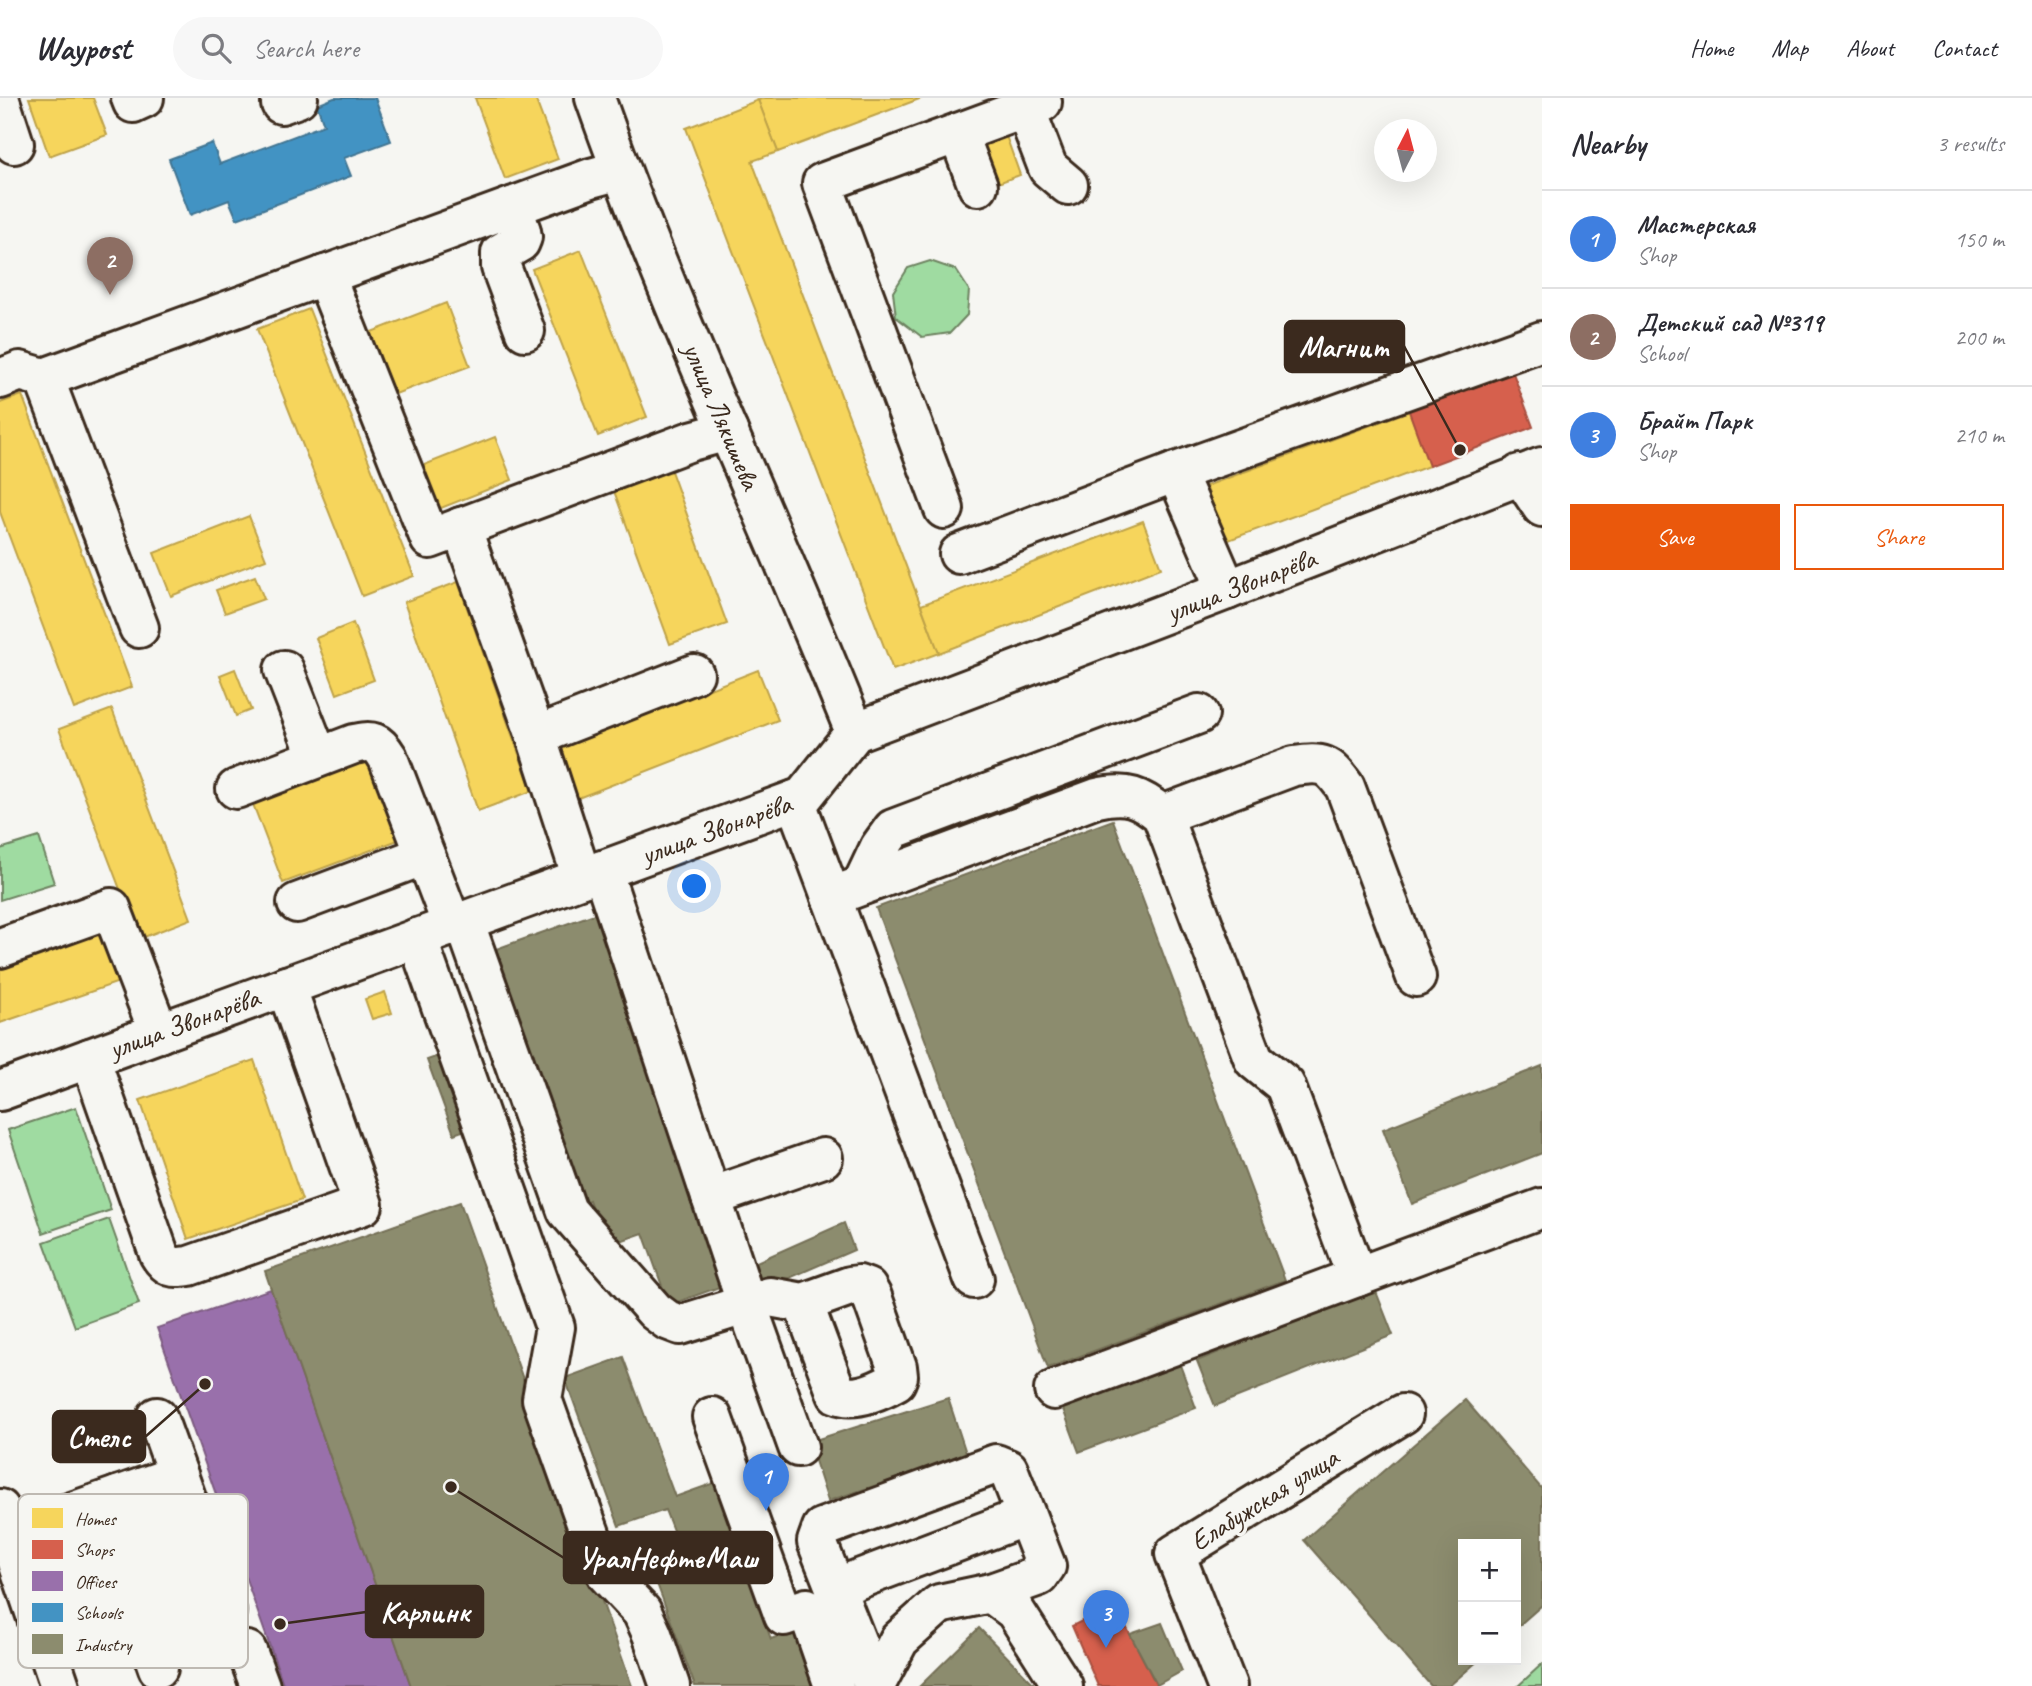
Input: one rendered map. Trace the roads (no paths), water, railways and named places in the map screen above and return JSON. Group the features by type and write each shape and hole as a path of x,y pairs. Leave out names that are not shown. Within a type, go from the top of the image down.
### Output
{"street":[{"path":"131,98 133,103 144,98"},
{"name":"улица Лякишева","path":"595,98 620,170 855,732"},
{"path":"0,101 14,144"},
{"path":"944,509 822,183 1033,103 1048,168 1068,185"},
{"path":"958,133 978,186"},
{"path":"0,379 20,371 44,378 512,206 620,170"},
{"path":"512,206 522,237 520,242 501,253 499,259 525,331"},
{"path":"325,275 430,539 691,441 728,431"},
{"path":"959,554 1176,472 1542,341"},
{"path":"44,378 139,628"},
{"path":"1531,471 1542,507"},
{"name":"улица Звонарёва","path":"0,1091 803,797 855,732 1531,471"},
{"path":"1176,472 1227,590"},
{"path":"461,527 536,736 592,874 711,1197 798,1447"},
{"path":"284,670 318,757"},
{"path":"536,736 694,674"},
{"path":"847,891 894,829 1199,714"},
{"path":"236,789 361,742 368,741 381,746 388,758 425,855 555,1327 542,1399 599,1559 607,1575 642,1612 670,1686"},
{"path":"1162,815 1294,766 1317,763 1332,769 1345,787 1416,977"},
{"path":"847,891 1097,798 1114,794 1131,796 1148,804 1162,815 1254,1059 1285,1085 1357,1277"},
{"path":"795,800 847,891 974,1279"},
{"path":"297,903 425,855"},
{"path":"0,948 111,908 159,1033"},
{"path":"444,928 567,1211 655,1311 680,1325 770,1297 803,1303"},
{"path":"90,1058 165,1265 175,1268 189,1266 363,1205 286,986"},
{"path":"711,1197 823,1158"},
{"path":"1054,1390 1542,1208"},
{"name":"Елабужская улица","path":"1227,1686 1175,1554 1403,1414"},
{"path":"157,1417 185,1494"},
{"path":"712,1417 784,1616 807,1608 834,1686"},
{"path":"996,1464 1008,1469 1046,1566 1039,1576 991,1593 939,1604 899,1640 874,1686 817,1542 822,1528 996,1464"},
{"path":"124,1494 178,1475"},
{"path":"835,1588 1026,1516"},
{"path":"4,1522 18,1563"},
{"path":"991,1593 1015,1611 1063,1686"},
{"path":"54,1668 60,1686"}],"place":[{"name":"Детский сад №319","path":"110,295"},
{"name":"Магнит","path":"1460,450"},
{"name":"Стелс","path":"205,1384"},
{"name":"УралНефтеМаш","path":"451,1487"},
{"name":"Мастерская","path":"766,1511"},
{"name":"Карлинк","path":"280,1624"},
{"name":"Брайт Парк","path":"1106,1648"}]}
